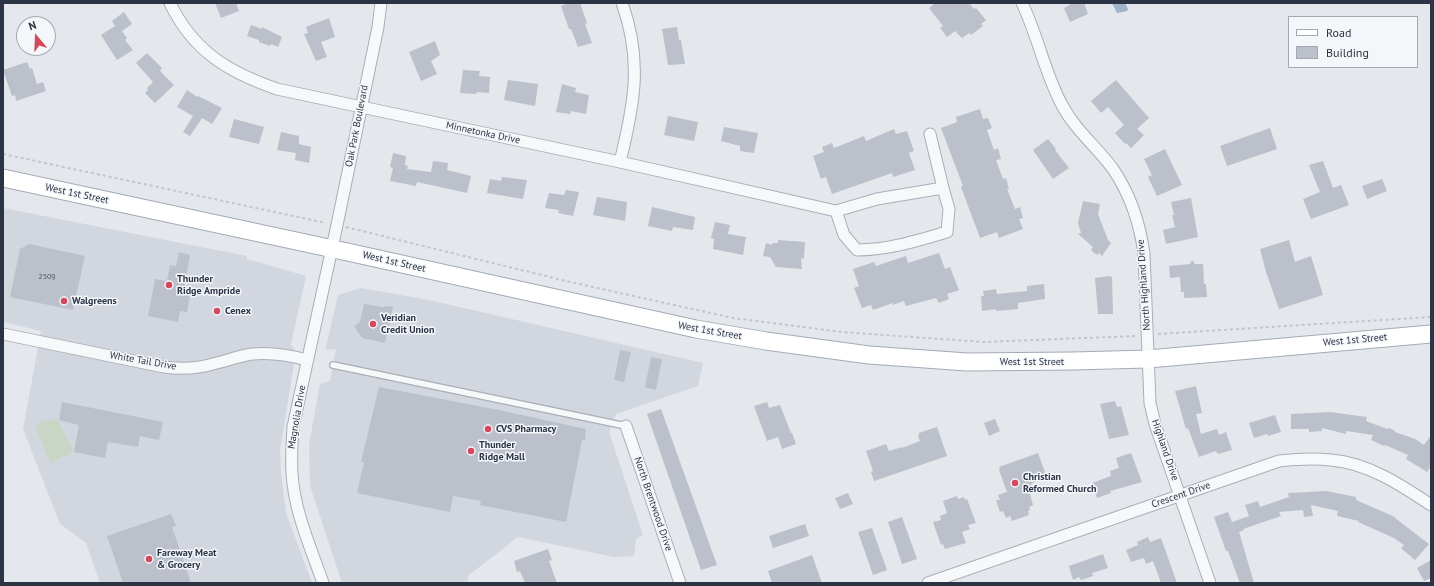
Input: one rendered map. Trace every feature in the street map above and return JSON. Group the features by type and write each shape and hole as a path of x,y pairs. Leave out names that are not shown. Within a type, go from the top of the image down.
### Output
{"main road":[{"name":"West 1st Street","path":"3,178 696,329 800,346 869,355 967,362 1148,359 1431,334"}],"street":[{"name":"Minnetonka Drive","path":"170,3 181,22 202,49 215,60 246,78 277,89 620,162 832,210"},
{"name":"Oak Park Boulevard","path":"332,249 382,3"},
{"path":"620,162 630,123 635,82 635,58 626,14 622,3"},
{"name":"North Highland Drive","path":"1022,3 1030,19 1061,104 1071,120 1112,169 1123,186 1131,203 1142,239 1144,254 1148,359"},
{"path":"930,134 944,188 949,209 947,232 901,245 874,250 857,250 844,235 832,210 877,199 944,188"},
{"name":"Magnolia Drive","path":"323,583 300,519 292,475 291,454 293,427 332,249"},
{"name":"White Tail Drive","path":"3,334 164,367 180,368 212,365 252,354 290,355 307,360"},
{"name":"Highland Drive","path":"1148,359 1150,403 1155,424 1210,583"},
{"name":"North Brentwood Drive","path":"626,426 680,583"},
{"name":"Crescent Drive","path":"928,583 1280,462 1316,459 1349,462 1383,476 1431,505"}],"lane":[{"path":"333,365 626,426"}],"path":[{"path":"3,154 337,225 566,281 732,318 842,332 983,342 1148,335 1431,317"}],"shaded area":[{"path":"3,208 247,256 247,259 306,276 291,344 296,352 280,450 281,474 286,513 312,583 100,583 86,543 60,524 23,429 41,331 3,322"},
{"path":"361,288 429,300 703,363 698,386 616,414 609,432 643,535 636,539 634,556 614,557 518,537 469,575 467,583 342,583 310,486 309,445 320,384 330,381 336,349 327,350 326,347 338,295"}],"green space":[{"path":"54,419 58,421 73,450 68,456 60,457 51,464 35,427 42,421"}],"water":[{"path":"1112,3 1125,3 1128,9 1127,11 1117,13"}],"building":[{"path":"215,3 236,3 239,11 221,18"},
{"path":"569,3 580,3 587,23 585,24 592,43 578,47 571,29 569,29 561,6"},
{"path":"935,3 969,3 974,9 976,8 986,20 981,24 983,26 971,35 969,33 962,38 955,31 947,37 940,28 943,26 929,8"},
{"path":"1073,3 1084,3 1088,14 1070,22 1064,8"},
{"path":"124,12 132,24 122,31 127,38 125,40 133,50 117,60 101,35 115,26 112,21"},
{"path":"329,18 335,37 321,42 327,57 316,61 304,34 308,33 306,27"},
{"path":"251,25 262,29 262,27 282,37 278,47 271,44 270,46 247,36"},
{"path":"677,27 685,64 668,65 662,29"},
{"path":"435,41 440,55 431,61 437,74 421,81 409,52"},
{"path":"147,53 162,68 160,71 174,85 155,103 145,93 148,90 147,88 153,82 136,63"},
{"path":"27,62 30,69 32,68 37,84 43,82 46,91 16,101 15,95 12,96 3,70"},
{"path":"463,70 480,71 479,76 490,77 489,93 460,93"},
{"path":"508,80 538,84 535,106 504,100"},
{"path":"1116,80 1149,118 1137,129 1144,135 1131,148 1115,133 1124,125 1108,107 1101,113 1091,101"},
{"path":"562,84 576,88 575,92 589,95 586,114 571,111 570,114 556,112"},
{"path":"187,90 197,97 198,96 222,108 212,124 202,118 190,136 183,132 193,116 177,107"},
{"path":"980,109 983,119 988,118 992,128 987,130 994,150 998,148 1001,159 996,160 1003,179 1006,178 1009,189 1007,189 1015,209 1020,207 1023,218 1019,219 1023,229 999,238 997,232 980,238 961,187 963,186 941,128 957,122 956,117"},
{"path":"668,116 698,122 694,141 664,135"},
{"path":"234,119 264,127 259,144 229,137"},
{"path":"724,127 758,133 754,153 740,151 740,146 721,141"},
{"path":"1270,128 1277,149 1227,166 1220,146"},
{"path":"894,129 896,134 907,131 914,151 909,153 915,170 893,177 892,173 832,194 826,177 821,179 813,156 824,152 822,147 832,143 834,148 864,136 866,141"},
{"path":"281,132 299,136 299,144 311,147 309,163 295,160 296,153 277,150"},
{"path":"1048,139 1069,168 1053,179 1033,150"},
{"path":"1165,149 1182,185 1157,196 1148,177 1152,175 1144,159"},
{"path":"393,153 406,156 405,165 408,166 407,169 431,172 433,161 448,163 447,170 471,176 467,193 417,182 416,186 390,181 393,168 390,167"},
{"path":"1323,161 1333,188 1341,185 1349,205 1311,219 1303,199 1320,192 1309,165"},
{"path":"502,177 527,180 523,199 487,193 490,179 501,181"},
{"path":"1382,179 1387,191 1367,199 1362,186"},
{"path":"566,190 579,192 573,216 558,213 559,210 545,208 549,193 564,195"},
{"path":"597,197 627,202 625,221 593,215"},
{"path":"1191,198 1198,237 1166,244 1163,230 1175,227 1171,202"},
{"path":"1083,201 1100,204 1098,214 1108,240 1111,243 1102,256 1099,253 1097,255 1091,250 1093,247 1078,234 1081,233 1078,223"},
{"path":"652,207 695,217 693,230 673,227 672,231 648,226"},
{"path":"715,222 730,225 728,234 746,237 743,255 713,249 714,239 711,238"},
{"path":"778,240 805,242 804,258 801,259 802,269 776,267 770,257 763,256 766,243 772,245 773,243 778,243"},
{"path":"1289,240 1295,262 1311,256 1323,295 1279,309 1266,272 1260,249"},
{"name":"Walgreens","path":"29,244 85,256 73,310 10,297 20,249"},
{"name":"Thunder Ridge Ampride","path":"179,252 190,255 184,289 191,290 187,312 180,311 178,322 148,316 155,279 167,281 170,265 176,266"},
{"path":"939,253 945,269 950,267 959,290 947,294 949,299 939,303 936,298 906,306 904,301 873,310 871,305 862,308 854,288 859,286 853,269 874,262 876,266 906,256 908,263"},
{"path":"1192,260 1195,264 1203,264 1204,284 1206,284 1207,297 1184,298 1184,292 1181,292 1180,277 1170,278 1169,266 1190,264"},
{"path":"1112,277 1113,314 1098,314 1095,278"},
{"path":"1044,284 1045,299 1018,303 1018,309 996,311 996,309 982,311 981,296 984,296 983,291 996,289 997,294 1027,291 1027,286"},
{"name":"Veridian Credit Union","path":"364,304 393,307 385,343 362,338 354,326 360,322"},
{"path":"620,350 631,352 624,382 614,380"},
{"path":"651,357 662,359 656,390 645,387"},
{"path":"1196,386 1202,413 1196,414 1201,434 1217,429 1219,435 1226,432 1232,450 1218,454 1216,451 1199,457 1188,428 1186,429 1175,391"},
{"name":"Thunder Ridge Mall","path":"379,387 499,410 586,429 585,440 582,440 566,522 480,505 481,501 453,496 450,512 357,493 364,462 361,462"},
{"path":"1115,401 1117,407 1121,406 1129,435 1109,439 1100,404"},
{"path":"62,402 163,422 159,440 140,436 138,447 108,442 105,458 74,452 79,425 59,420"},
{"path":"767,402 769,408 780,405 796,444 782,449 778,437 767,441 754,406"},
{"path":"661,409 717,565 701,570 647,414"},
{"path":"1330,412 1367,417 1366,421 1394,430 1395,432 1415,439 1424,445 1431,435 1431,466 1427,472 1406,459 1408,455 1371,440 1373,435 1346,431 1346,434 1322,428 1322,431 1309,432 1309,429 1291,429 1291,414"},
{"path":"1275,415 1281,432 1254,438 1249,423"},
{"path":"995,419 1000,431 989,436 984,423"},
{"path":"937,427 947,456 874,481 871,472 873,471 866,451 886,444 889,451 902,448 920,441 918,436 919,433"},
{"path":"1038,453 1047,478 1032,483 1029,491 1033,505 1029,507 1029,515 1012,521 1010,516 1006,518 1003,511 1000,512 996,500 1000,500 998,495 1007,492 999,467"},
{"path":"1131,453 1142,482 1110,491 1111,493 1097,498 1092,483 1111,476 1110,471 1119,468 1116,458"},
{"path":"1326,491 1356,497 1356,500 1395,517 1429,544 1415,560 1401,548 1404,545 1394,538 1358,522 1359,521 1337,516 1338,511 1311,505 1313,516 1304,517 1303,510 1279,512 1281,516 1243,529 1244,530 1239,532 1254,583 1240,583 1228,551 1226,551 1214,517 1228,512 1232,522 1249,516 1245,505 1258,501 1260,507 1289,497 1288,493"},
{"path":"848,493 853,504 840,509 835,498"},
{"path":"957,496 958,499 964,497 965,500 967,499 976,523 968,525 970,529 962,532 966,543 945,549 943,544 941,545 933,522 941,520 940,516 947,513 943,501"},
{"name":"Fareway Meat & Grocery","path":"171,514 176,526 172,527 191,583 123,583 107,536"},
{"path":"902,517 917,559 902,564 888,522"},
{"path":"805,524 809,536 773,548 769,536"},
{"path":"872,528 887,570 873,575 858,532"},
{"path":"1148,537 1150,542 1161,538 1177,583 1161,583 1153,561 1146,564 1144,558 1131,562 1126,550 1138,545 1137,542"},
{"path":"548,549 552,560 549,561 557,583 525,583 520,571 517,572 514,561"},
{"path":"1103,554 1108,568 1092,573 1093,576 1081,580 1079,577 1073,580 1069,566"},
{"path":"812,555 822,583 772,583 768,571"},
{"path":"1431,560 1431,578 1424,581 1417,568"}],"place":[{"name":"Thunder Ridge Ampride","path":"169,285"},
{"name":"Walgreens","path":"64,301"},
{"name":"Cenex","path":"217,311"},
{"name":"Veridian Credit Union","path":"373,324"},
{"name":"CVS Pharmacy","path":"488,429"},
{"name":"Thunder Ridge Mall","path":"471,451"},
{"name":"Christian Reformed Church","path":"1015,483"},
{"name":"Fareway Meat & Grocery","path":"149,559"}]}
